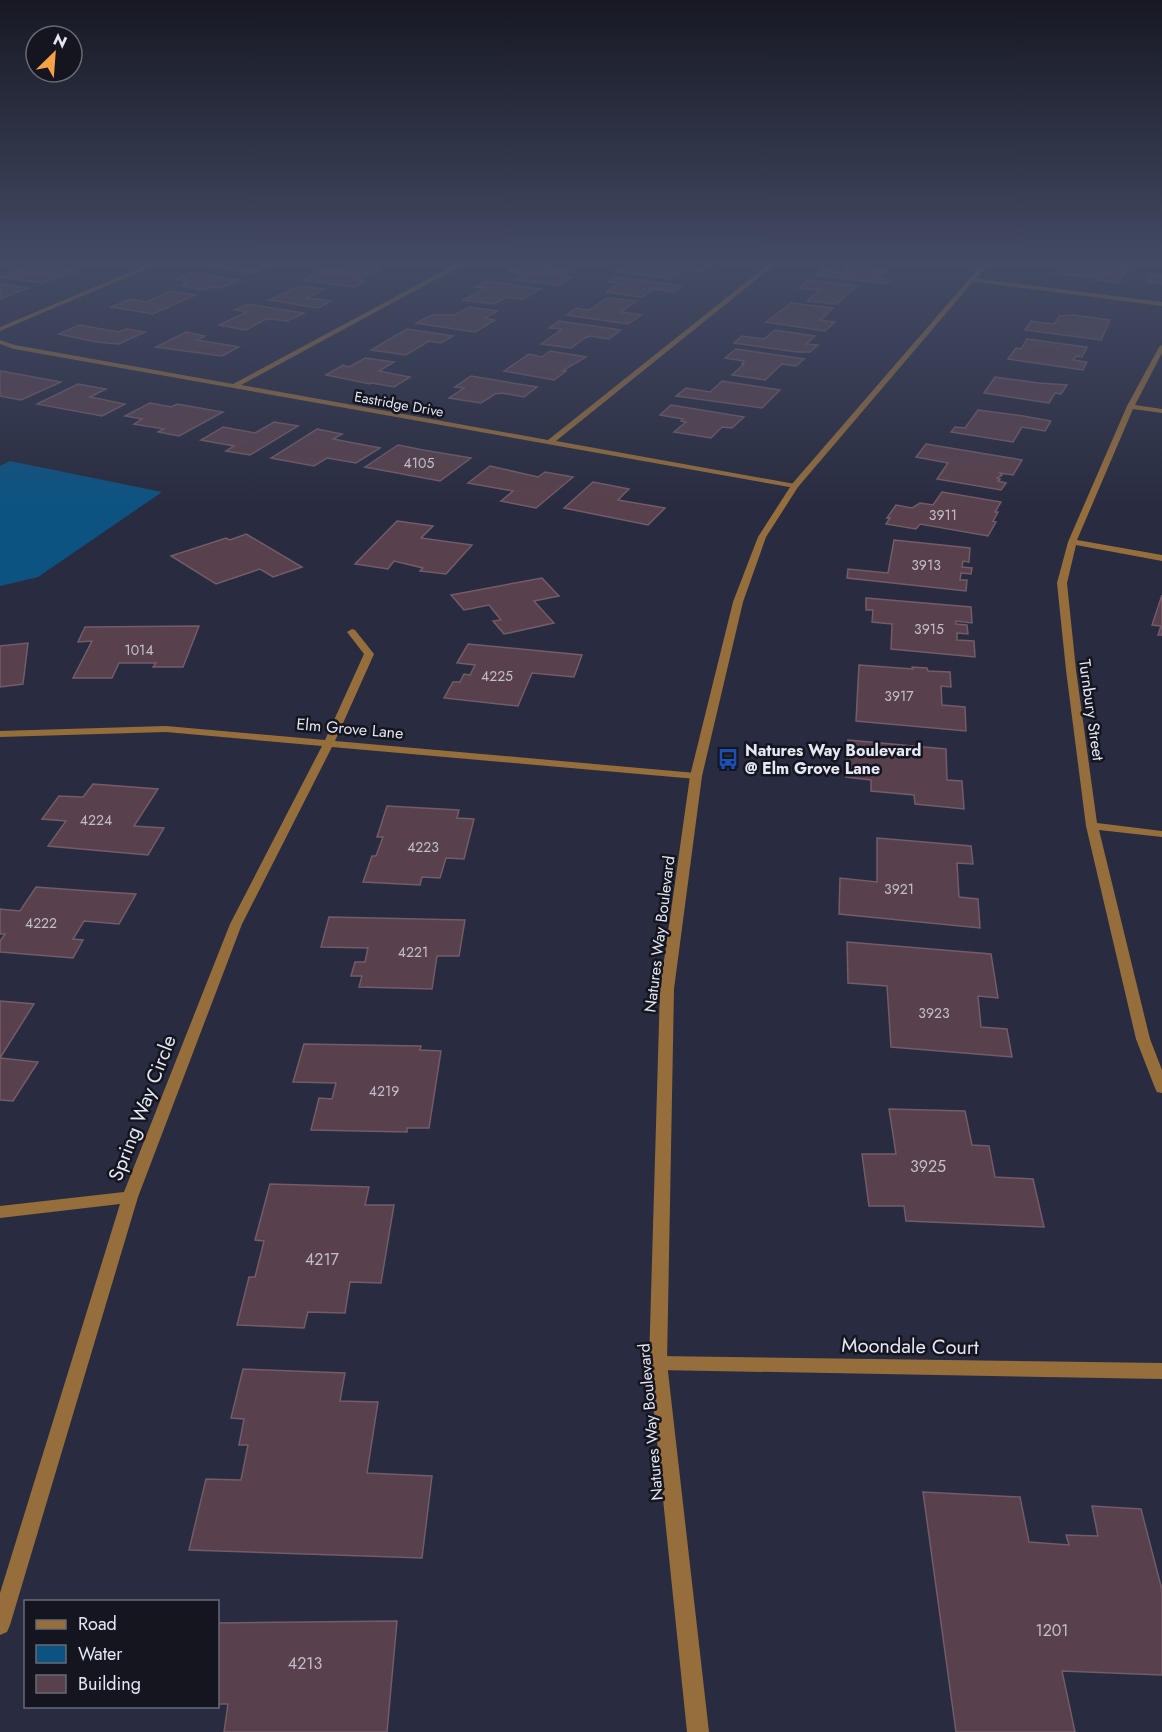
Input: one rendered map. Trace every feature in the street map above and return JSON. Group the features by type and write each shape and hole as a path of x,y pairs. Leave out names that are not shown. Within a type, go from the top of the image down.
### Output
{"street":[{"name":"Eastridge Drive","path":"5,344 232,387 795,486"},
{"path":"232,387 312,344"},
{"path":"549,443 673,344"},
{"name":"Natures Way Boulevard","path":"698,1732 658,1363 666,989 696,776 738,602 762,537 795,486 917,344"},
{"name":"Turnbury Street","path":"1162,347 1131,406 1072,542 1062,583 1092,826 1143,1039 1162,1088"},
{"path":"1131,406 1162,411"},
{"path":"1072,542 1162,558"},
{"name":"Spring Way Circle","path":"0,1625 130,1197 236,924 328,742 369,654 352,632"},
{"name":"Elm Grove Lane","path":"0,734 166,729 696,776"},
{"path":"1092,826 1162,834"},
{"path":"0,1212 130,1197"},
{"name":"Moondale Court","path":"658,1363 1162,1371"}],"water":[{"path":"10,461 162,492 38,577 0,586 0,466"}],"building":[{"path":"162,344 220,344 239,347 222,356 156,347"},
{"path":"382,344 424,344 406,355 371,350"},
{"path":"541,344 577,344 571,348"},
{"path":"740,344 818,345 810,352"},
{"path":"1024,344 1063,344 1087,347 1082,357 1076,356 1073,360 1087,362 1083,370 1008,359 1016,348 1021,349"},
{"path":"736,349 804,359 796,366 782,364 765,380 732,375 744,364 742,364 744,361 725,358"},
{"path":"550,351 586,357 562,371 566,371 554,380 504,371 529,354 542,357"},
{"path":"365,358 394,362 379,371 410,377 394,387 326,375 343,365 349,367"},
{"path":"0,371 61,382 21,400 0,396"},
{"path":"471,376 537,387 524,397 502,393 495,394 481,403 449,398 464,388 455,387"},
{"path":"995,377 1067,385 1061,394 1055,393 1049,403 984,393"},
{"path":"722,381 780,390 762,408 676,396 686,388 710,392"},
{"path":"78,384 106,389 90,397 125,404 102,416 37,404"},
{"path":"150,403 171,407 177,404 223,412 179,436 158,432 164,429 134,424 142,419 125,416"},
{"path":"671,405 744,417 732,428 722,427 711,438 674,432 686,422 681,421 683,419 660,415"},
{"path":"978,410 1051,421 1045,431 1022,427 1013,442 951,432 955,427 965,428"},
{"path":"274,422 298,426 250,455 226,451 234,446 201,440 223,427 255,433"},
{"path":"317,429 342,434 333,439 380,448 356,463 327,458 314,466 271,458"},
{"path":"926,444 1022,460 1013,475 1000,473 1002,475 997,478 1000,479 998,481 1006,483 1001,490 937,479 948,463 916,457"},
{"path":"398,445 471,458 440,481 365,467"},
{"path":"490,466 538,477 545,472 573,477 536,508 501,501 513,491 468,483"},
{"path":"593,482 629,489 618,500 665,508 648,525 564,508"},
{"path":"942,492 1001,502 995,512 998,512 993,521 996,522 988,536 920,524 916,529 886,524 890,518 887,518 896,505 912,508 920,503 933,505"},
{"path":"397,521 433,526 421,538 472,545 446,574 420,571 423,568 394,561 388,569 355,564"},
{"path":"246,534 302,567 273,577 260,569 216,584 171,556 226,538 230,540"},
{"path":"894,540 970,548 969,562 963,561 962,567 972,568 971,574 961,573 960,580 967,580 966,591 847,578 848,569 888,573"},
{"path":"542,578 559,596 534,601 554,623 504,634 493,621 501,620 489,605 464,610 451,595"},
{"path":"1162,595 1162,635 1158,635 1161,626 1152,625"},
{"path":"866,598 971,607 972,623 956,621 956,624 967,625 968,634 957,633 957,640 974,641 975,657 891,649 892,624 872,622 873,610 866,610"},
{"path":"199,626 183,667 153,667 156,663 119,663 112,678 73,678 92,641 78,642 85,627"},
{"path":"28,643 23,684 0,687 0,646"},
{"path":"468,644 582,655 574,677 532,673 518,706 444,698 453,682 460,682 464,674 470,675 475,665 457,663"},
{"path":"859,665 927,668 928,671 950,672 951,687 941,686 942,705 965,707 966,731 856,721"},
{"path":"848,740 946,749 947,780 962,781 964,809 915,804 914,795 871,791 871,780 846,777"},
{"path":"93,784 158,789 134,826 164,828 148,855 48,846 66,821 42,819 59,796 83,797"},
{"path":"387,806 459,810 457,818 474,819 464,859 446,858 440,878 422,877 420,885 363,882 372,856 376,856 383,837 377,837"},
{"path":"877,838 971,846 973,864 957,863 959,897 978,899 980,928 839,914 840,878 877,882"},
{"path":"36,887 136,894 119,924 84,921 73,939 83,940 73,958 0,952 0,941 5,934 0,934 0,909 20,911"},
{"path":"329,917 465,920 459,956 437,956 432,989 359,987 362,976 351,976 355,962 365,962 368,948 321,947"},
{"path":"847,942 991,954 998,998 978,996 981,1027 1007,1029 1012,1057 891,1047 887,986 848,983"},
{"path":"0,1001 34,1004 0,1058"},
{"path":"304,1044 421,1046 420,1050 441,1051 429,1128 407,1128 407,1132 311,1130 319,1098 332,1099 336,1083 293,1082"},
{"path":"0,1058 38,1062 13,1101 0,1100"},
{"path":"889,1109 965,1111 972,1145 989,1146 995,1177 1033,1179 1044,1227 906,1221 904,1206 869,1206 862,1154 896,1154"},
{"path":"270,1184 369,1187 365,1205 394,1205 381,1283 350,1282 345,1313 308,1312 304,1328 237,1325 249,1277 255,1277 264,1241 255,1240"},
{"path":"243,1369 345,1373 340,1401 378,1402 367,1473 432,1476 422,1558 189,1550 206,1479 241,1480 248,1445 239,1445 244,1419 231,1418"},
{"path":"923,1492 1020,1497 1029,1542 1069,1545 1066,1535 1098,1536 1092,1506 1141,1509 1162,1590 1162,1675 1062,1671 1075,1732 956,1732"},
{"path":"397,1621 387,1732 224,1732 228,1704 219,1704 219,1623"}],"place":[{"name":"Natures Way Boulevard @ Elm Grove Lane","path":"728,759"}]}
